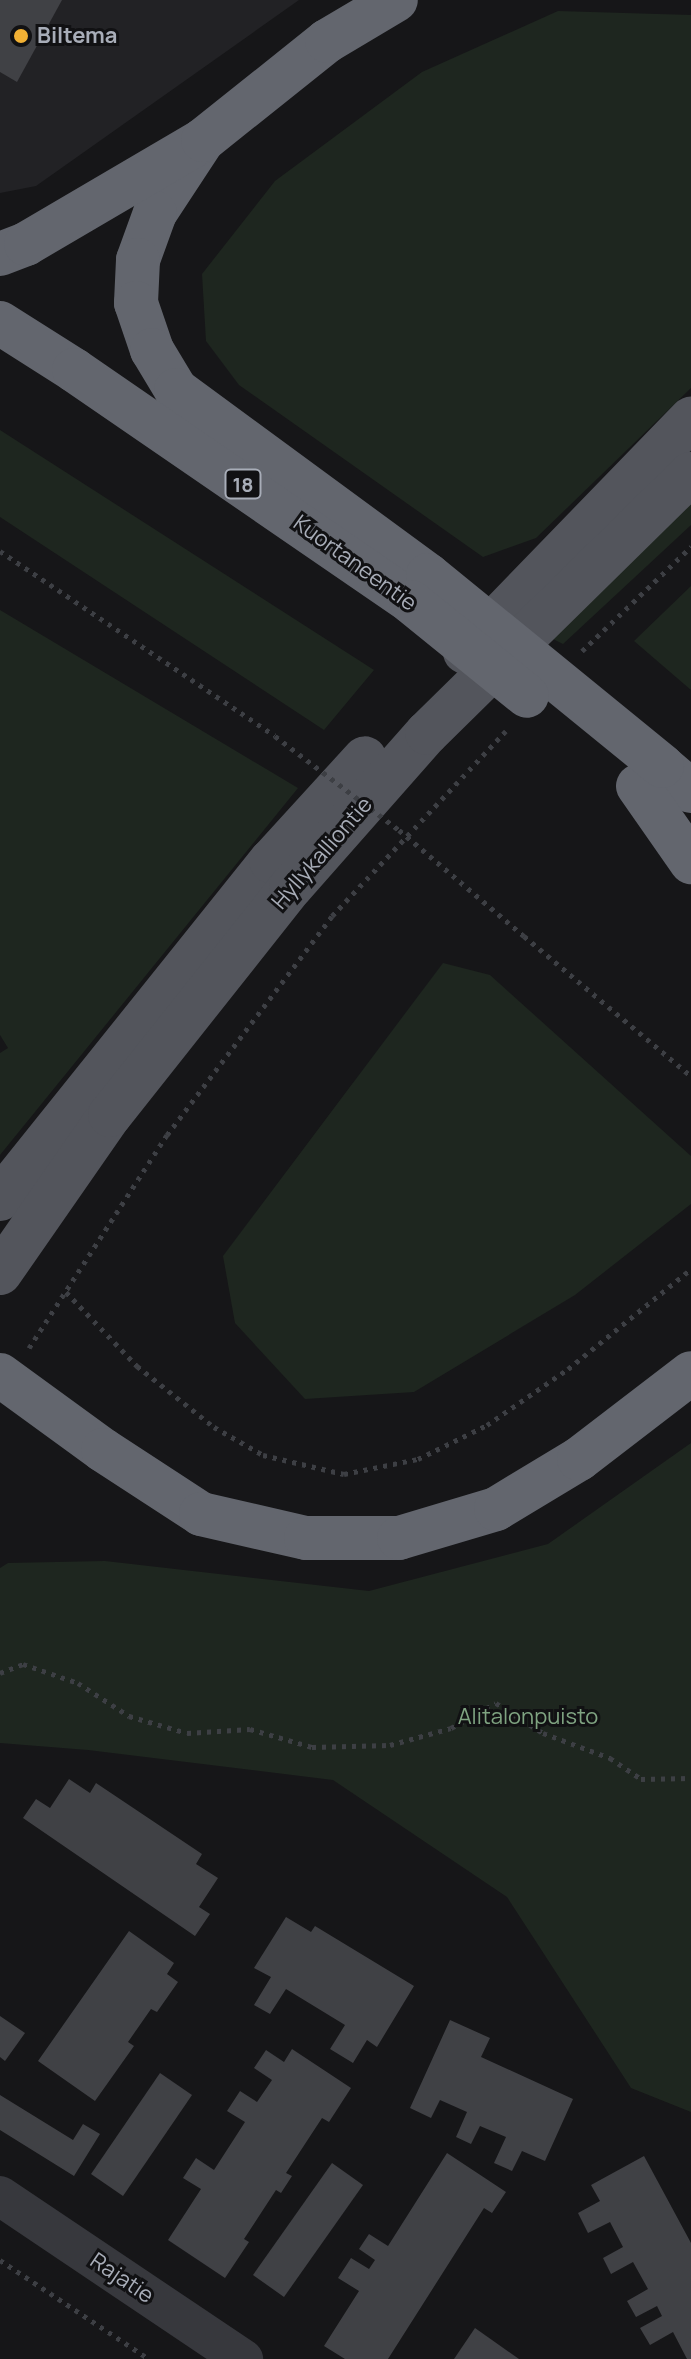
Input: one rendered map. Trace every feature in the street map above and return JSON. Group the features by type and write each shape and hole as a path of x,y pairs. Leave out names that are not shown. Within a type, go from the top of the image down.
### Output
{"highway":[{"path":"0,254 38,238 203,140 327,41 396,0"},
{"path":"203,140 155,213 138,260 136,303 152,350 176,390 420,589"},
{"name":"Kuortaneentie","path":"0,323 204,458 420,589 664,781 691,829"},
{"path":"664,781 691,862"},
{"path":"0,1375 103,1450 201,1514 306,1538 399,1538 496,1509 579,1459 691,1373"}],"main road":[{"name":"Hyllykalliontie","path":"0,1199 271,861 408,711 691,419"},
{"name":"Hyllykalliontie","path":"0,1273 110,1115 291,887 427,733 691,474"}],"street":[{"name":"Rajatie","path":"0,2196 243,2359"}],"path":[{"path":"581,652 691,547"},
{"path":"0,551 275,736 399,830 691,1076"},
{"path":"43,1327 167,1135 332,916 516,721"},
{"path":"66,1292 137,1366 214,1427 263,1455 344,1474 418,1459 487,1425 568,1369 691,1269"},
{"path":"0,1673 23,1664 78,1683 129,1716 187,1733 250,1729 312,1747 390,1745 451,1728 496,1703 543,1733 610,1758 641,1779 691,1778"},
{"path":"0,2260 149,2359"}],"shaded area":[{"path":"0,0 299,0 36,186 0,193"}],"green space":[{"path":"558,11 691,15 691,388 536,538 483,557 239,385 206,341 202,274 275,181 422,72"},
{"path":"0,430 374,670 324,730 0,517"},
{"path":"691,497 691,525 563,644 551,638"},
{"path":"691,586 691,690 634,641"},
{"path":"0,610 298,788 0,1155 0,1053 8,1048 0,1035"},
{"path":"443,963 490,975 691,1156 691,1204 575,1295 414,1392 305,1399 235,1323 223,1256"},
{"name":"Alitalonpuisto","path":"691,1443 691,2112 631,2088 507,1897 333,1780 88,1750 0,1743 0,1568 8,1563 105,1561 369,1591 548,1544"}],"building":[{"name":"Biltema","path":"0,0 62,0 17,82 0,72"},
{"path":"69,1779 90,1793 96,1783 202,1854 196,1864 218,1878 199,1907 210,1914 195,1936 23,1818 36,1799 50,1808"},
{"path":"286,1917 311,1932 315,1926 414,1986 377,2047 367,2040 353,2063 330,2049 345,2025 286,1989 270,2014 254,2005 271,1977 254,1968"},
{"path":"129,1931 174,1963 167,1974 178,1982 157,2012 151,2009 128,2042 134,2046 95,2101 38,2061"},
{"path":"0,2016 25,2033 5,2061 0,2057"},
{"path":"450,2020 490,2038 481,2057 573,2099 545,2161 522,2151 512,2171 494,2163 506,2137 480,2126 471,2144 456,2137 467,2112 440,2100 431,2118 410,2108"},
{"path":"292,2049 351,2088 329,2122 322,2118 286,2173 292,2176 281,2193 276,2190 244,2239 249,2242 225,2278 168,2240 201,2189 183,2178 196,2158 214,2170 245,2122 227,2111 240,2091 257,2102 272,2080 254,2068 266,2050 284,2062"},
{"path":"160,2073 192,2095 123,2196 91,2174"},
{"path":"0,2095 73,2140 83,2124 100,2134 74,2176 0,2130"},
{"path":"447,2153 506,2192 492,2213 484,2208 388,2359 345,2359 324,2346 359,2291 338,2278 351,2258 369,2269 375,2260 359,2249 369,2234 388,2246"},
{"path":"644,2156 691,2243 691,2359 687,2359 673,2332 650,2345 640,2328 662,2316 657,2306 636,2317 627,2301 648,2289 633,2262 611,2274 603,2258 623,2247 610,2222 588,2233 578,2213 600,2201 591,2185"},
{"path":"332,2163 363,2185 284,2297 253,2275"},
{"path":"475,2328 519,2359 454,2359"}],"place":[{"name":"Biltema","path":"21,36"}]}
